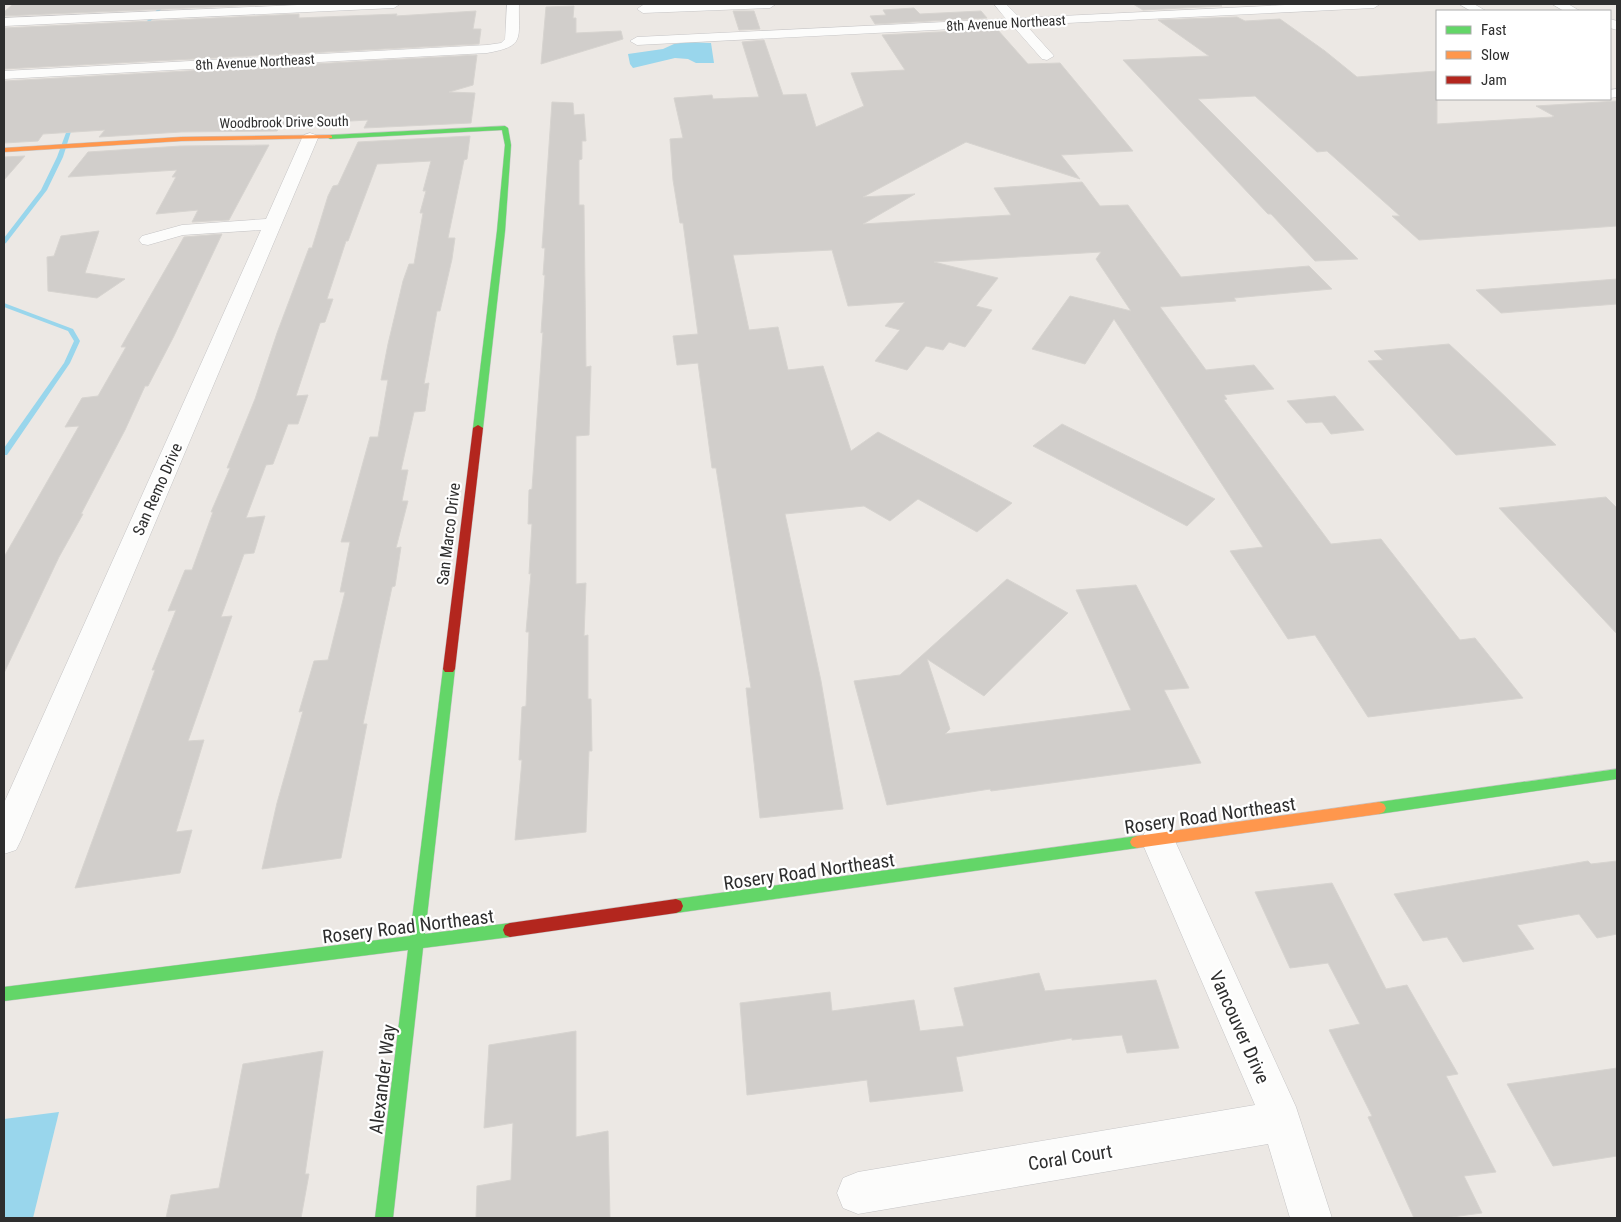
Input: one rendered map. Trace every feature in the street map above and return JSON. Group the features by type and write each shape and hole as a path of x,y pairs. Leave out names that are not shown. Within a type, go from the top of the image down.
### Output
{"street":[{"path":"4,22 394,4"},
{"name":"8th Avenue Northeast","path":"4,75 487,50 505,46 511,40 514,4"},
{"path":"643,9 770,4"},
{"path":"1000,4 1047,56"},
{"name":"8th Avenue Northeast","path":"637,41 1374,4"},
{"path":"1465,4 1478,10"},
{"path":"1558,4 1572,10"},
{"name":"Woodbrook Drive South","path":"4,150 181,139 310,138 505,128"},
{"name":"San Marco Drive","path":"416,943 501,231 508,145 505,128"},
{"name":"San Remo Drive","path":"4,840 310,138"},
{"path":"148,240 182,230 273,224"},
{"name":"Rosery Road Northeast","path":"4,994 416,943 1617,774"},
{"name":"Vancouver Drive","path":"1158,840 1282,1121 1311,1218"},
{"name":"Alexander Way","path":"384,1218 416,943"},
{"name":"Coral Court","path":"858,1193 1282,1121"}],"water":[{"path":"687,42 711,43 714,63 696,63 688,59 675,58 633,68 630,64 628,54 663,49 674,44"},
{"path":"59,1112 33,1218 4,1218 4,1119"}],"building":[{"path":"13,4 283,4 4,16 4,12"},
{"path":"1133,4 1218,4 1222,6 1143,10"},
{"path":"574,6 573,18 576,18 576,33 621,31 623,39 541,64 546,7"},
{"path":"914,8 920,14 981,11 987,18 875,24 870,16 886,15 883,10"},
{"path":"476,11 473,29 481,29 479,44 4,69 4,28 299,14 299,18 397,14 396,16"},
{"path":"733,11 754,11 760,29 739,30"},
{"path":"1237,17 1245,21 1280,19 1325,51 1357,77 1436,71 1437,124 1552,117 1554,116 1536,106 1617,101 1617,226 1419,240 1392,216 1400,216 1327,151 1317,152 1255,96 1198,99 1358,259 1315,261 1271,214 1268,214 1123,60 1209,56 1158,20"},
{"path":"997,29 1028,64 1060,63 1133,151 1061,155 1080,179 966,142 863,197 915,194 863,224 1011,215 994,188 1082,182 1100,206 1128,205 1181,277 1309,266 1332,289 1234,298 1236,301 1160,307 1206,370 1254,365 1274,389 1224,395 1227,399 1224,400 1331,544 1381,539 1460,640 1475,638 1523,698 1368,717 1315,635 1288,639 1230,551 1263,547 1114,319 1085,364 1032,349 1070,296 1131,311 1096,259 1101,252 934,262 998,278 976,306 992,310 965,347 949,342 943,350 926,346 907,370 875,361 900,330 885,326 905,302 848,306 832,250 733,255 749,330 778,327 788,370 823,366 851,451 878,432 1012,503 977,532 918,499 890,521 864,506 785,514 821,681 843,809 760,818 746,688 751,688 716,468 712,468 698,363 677,365 673,336 698,334 683,223 680,223 673,180 670,139 683,138 674,98 712,95 713,99 759,97 742,42 764,40 783,95 806,94 816,127 864,106 851,73 905,70 882,35"},
{"path":"477,55 473,85 449,92 475,93 471,123 364,128 368,120 281,125 277,131 181,132 99,137 105,130 43,134 38,141 4,143 4,81"},
{"path":"552,102 573,103 574,115 584,114 586,141 582,141 582,159 579,160 579,205 584,205 586,367 591,366 589,435 576,436 576,584 586,583 584,636 588,635 588,699 591,699 592,751 589,751 586,832 515,840 522,760 519,760 522,707 526,706 529,632 526,632 531,573 529,574 532,524 528,524 529,490 532,489 543,332 541,333 545,248 542,248"},
{"path":"470,136 467,159 464,160 448,238 455,238 452,259 440,311 437,311 424,384 429,383 425,411 414,412 401,470 408,470 402,501 408,501 396,548 401,547 395,586 392,587 363,724 367,724 341,858 262,869 277,803 303,711 299,712 314,661 328,660 345,592 340,592 350,542 341,542 370,437 378,437 388,380 381,380 403,281 409,264 414,264 423,213 420,213 426,191 423,191 431,161 377,164 348,241 346,241 327,299 333,299 325,322 320,323 296,396 308,395 298,424 288,424 273,464 266,465 246,518 265,516 254,553 244,554 221,617 232,616 188,741 204,740 176,832 192,830 180,873 75,888 155,670 152,670 176,610 168,611 185,570 192,570 213,512 211,512 230,468 227,468 255,399 277,333 309,248 312,248 328,196 333,186 338,185 358,142"},
{"path":"269,145 229,220 192,222 198,210 156,214 176,177 172,177 177,170 68,177 88,152 181,146"},
{"path":"25,156 4,180 4,157"},
{"path":"99,231 85,273 125,279 97,298 48,291 47,257 54,256 61,236"},
{"path":"222,234 174,336 148,386 145,386 125,430 81,514 83,514 59,557 4,673 4,557 79,426 65,427 82,398 98,396 126,347 121,347 184,237"},
{"path":"1617,279 1617,304 1501,313 1476,290"},
{"path":"1449,344 1556,445 1456,455 1368,361 1383,360 1374,351"},
{"path":"1335,396 1364,430 1331,434 1322,422 1306,423 1287,401"},
{"path":"1062,424 1215,499 1187,526 1033,446"},
{"path":"1606,497 1617,508 1617,634 1499,508"},
{"path":"1007,579 1068,613 984,696 927,659 950,729 945,734 1131,710 1076,590 1136,585 1189,688 1164,690 1201,763 991,791 990,789 887,805 854,681 900,675"},
{"path":"1588,861 1591,864 1617,861 1617,934 1597,938 1579,914 1517,925 1534,949 1463,962 1447,937 1423,941 1394,894"},
{"path":"1332,883 1386,989 1407,985 1458,1074 1446,1076 1496,1172 1464,1176 1482,1213 1444,1218 1414,1218 1368,1117 1372,1116 1329,1030 1360,1024 1328,963 1290,968 1255,892"},
{"path":"1039,973 1045,991 1156,980 1179,1048 1127,1053 1122,1035 1072,1040 1072,1038 956,1057 963,1091 870,1102 867,1080 747,1095 740,1003 830,992 832,1011 914,1000 920,1031 964,1026 954,988"},
{"path":"576,1031 576,1137 608,1131 610,1218 476,1218 477,1186 511,1180 513,1123 484,1128 489,1045"},
{"path":"323,1051 305,1174 309,1174 301,1218 166,1218 171,1195 219,1188 243,1064"},
{"path":"1617,1068 1617,1156 1553,1166 1507,1084"}],"waterway":[{"path":"141,30 164,4"},
{"path":"4,242 44,190 60,157 72,122"},
{"path":"4,305 71,330 77,341 67,363 4,453"}],"traffic: fast":[{"path":"330,137 505,128 508,145 501,231 478,428"},
{"path":"384,1218 449,669"},
{"path":"1379,808 1617,774"},
{"path":"676,906 1137,842"},
{"path":"4,994 510,930"}],"traffic: slow":[{"path":"4,150 181,139 330,137"},
{"path":"1137,842 1379,808"}],"traffic: jam":[{"path":"449,669 478,428"},
{"path":"510,930 676,906"}]}
